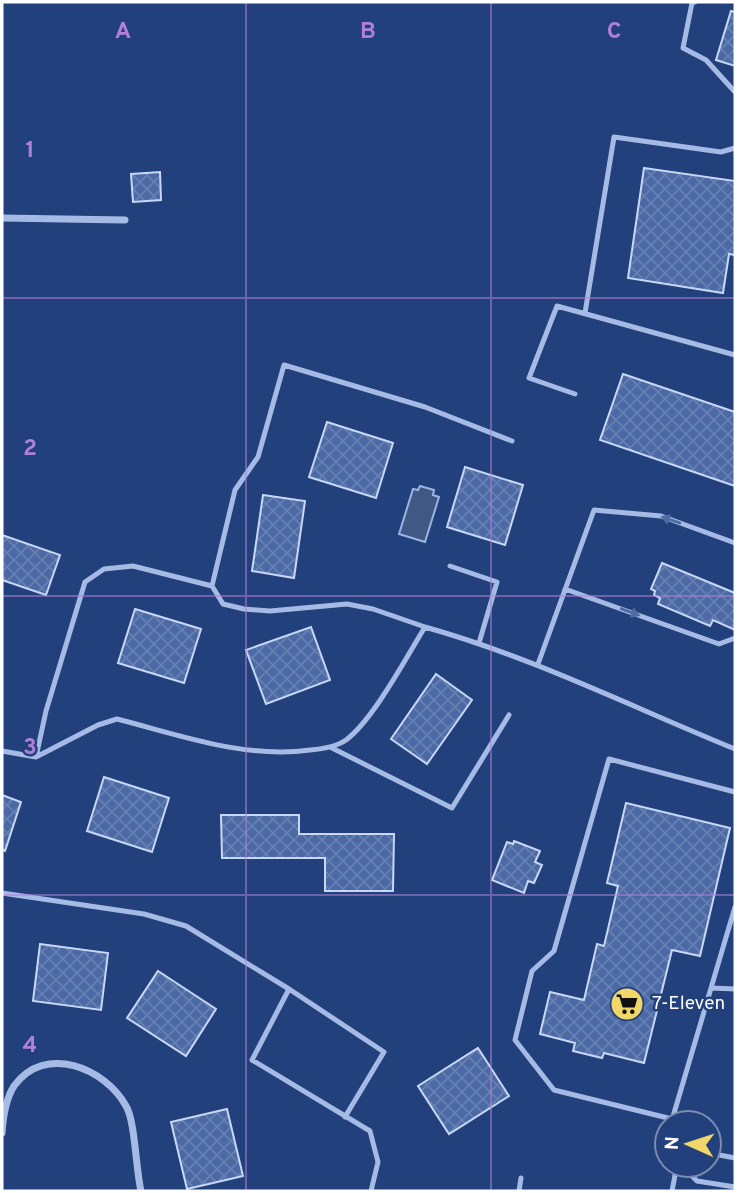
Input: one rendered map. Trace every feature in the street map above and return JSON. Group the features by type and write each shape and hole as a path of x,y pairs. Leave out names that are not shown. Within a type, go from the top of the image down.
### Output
{"street":[{"path":"2,218 125,220"},
{"path":"2,1133 7,1102 14,1087 24,1076 50,1063 63,1063 89,1072 115,1088 128,1110 141,1191"}],"lane":[{"path":"695,2 692,3 683,48 706,60 735,92"},
{"path":"584,313 614,137 721,152 735,148"},
{"path":"575,394 529,378 557,306 735,355"},
{"path":"212,586 235,490 258,457 284,365 425,407 512,441"},
{"path":"538,664 594,510 661,516 735,543"},
{"path":"36,757 46,710 85,582 104,569 133,566 212,586 223,604 244,609 270,611 347,604 373,610 538,664 735,748"},
{"path":"450,566 497,582 479,643"},
{"path":"565,589 719,644 735,638"},
{"path":"2,751 36,757 98,725 117,719 247,751 283,753 330,747 344,741 360,727 425,627"},
{"path":"330,747 452,808 509,715"},
{"path":"653,1116 554,1090 515,1040 532,971 554,951 608,759 735,792"},
{"path":"2,892 144,914 186,926 289,989 384,1052 345,1117"},
{"path":"676,1109 735,907"},
{"path":"712,988 735,989"},
{"path":"289,989 252,1060 370,1131 378,1162 371,1191"},
{"path":"519,1191 521,1178"},
{"path":"695,1179 735,1187"}],"water":[{"path":"420,486 434,490 433,495 439,497 425,542 399,534 413,489 418,490"}],"building":[{"path":"731,11 735,12 735,66 716,60"},
{"path":"644,168 735,181 735,255 729,254 723,293 628,278"},
{"path":"160,172 161,200 133,202 131,174"},
{"path":"623,374 735,412 735,486 600,440"},
{"path":"327,422 393,443 376,498 309,477"},
{"path":"465,467 523,485 505,545 447,527"},
{"path":"263,495 305,501 294,578 252,571"},
{"path":"2,535 60,555 46,595 2,580"},
{"path":"662,563 735,593 735,630 713,620 710,626 658,604 660,598 654,595 655,591 651,589"},
{"path":"135,609 201,629 184,683 118,663"},
{"path":"311,627 330,680 266,704 246,650"},
{"path":"436,674 472,700 427,764 391,739"},
{"path":"104,777 169,798 152,852 87,831"},
{"path":"2,795 21,802 5,851 2,850"},
{"path":"626,803 730,828 700,956 672,950 644,1063 604,1053 602,1058 573,1051 575,1043 540,1034 550,992 584,1000 597,944 604,946 618,886 607,883"},
{"path":"221,815 299,815 299,834 394,834 393,891 325,891 325,858 222,858"},
{"path":"514,841 540,851 535,862 542,865 534,883 528,881 524,893 492,880 507,842 513,844"},
{"path":"40,944 108,953 101,1010 33,1001"},
{"path":"158,971 216,1009 186,1056 127,1018"},
{"path":"478,1048 509,1096 449,1134 418,1086"},
{"path":"227,1109 243,1176 187,1189 171,1122"}],"place":[{"name":"7-Eleven","path":"627,1004"}]}
